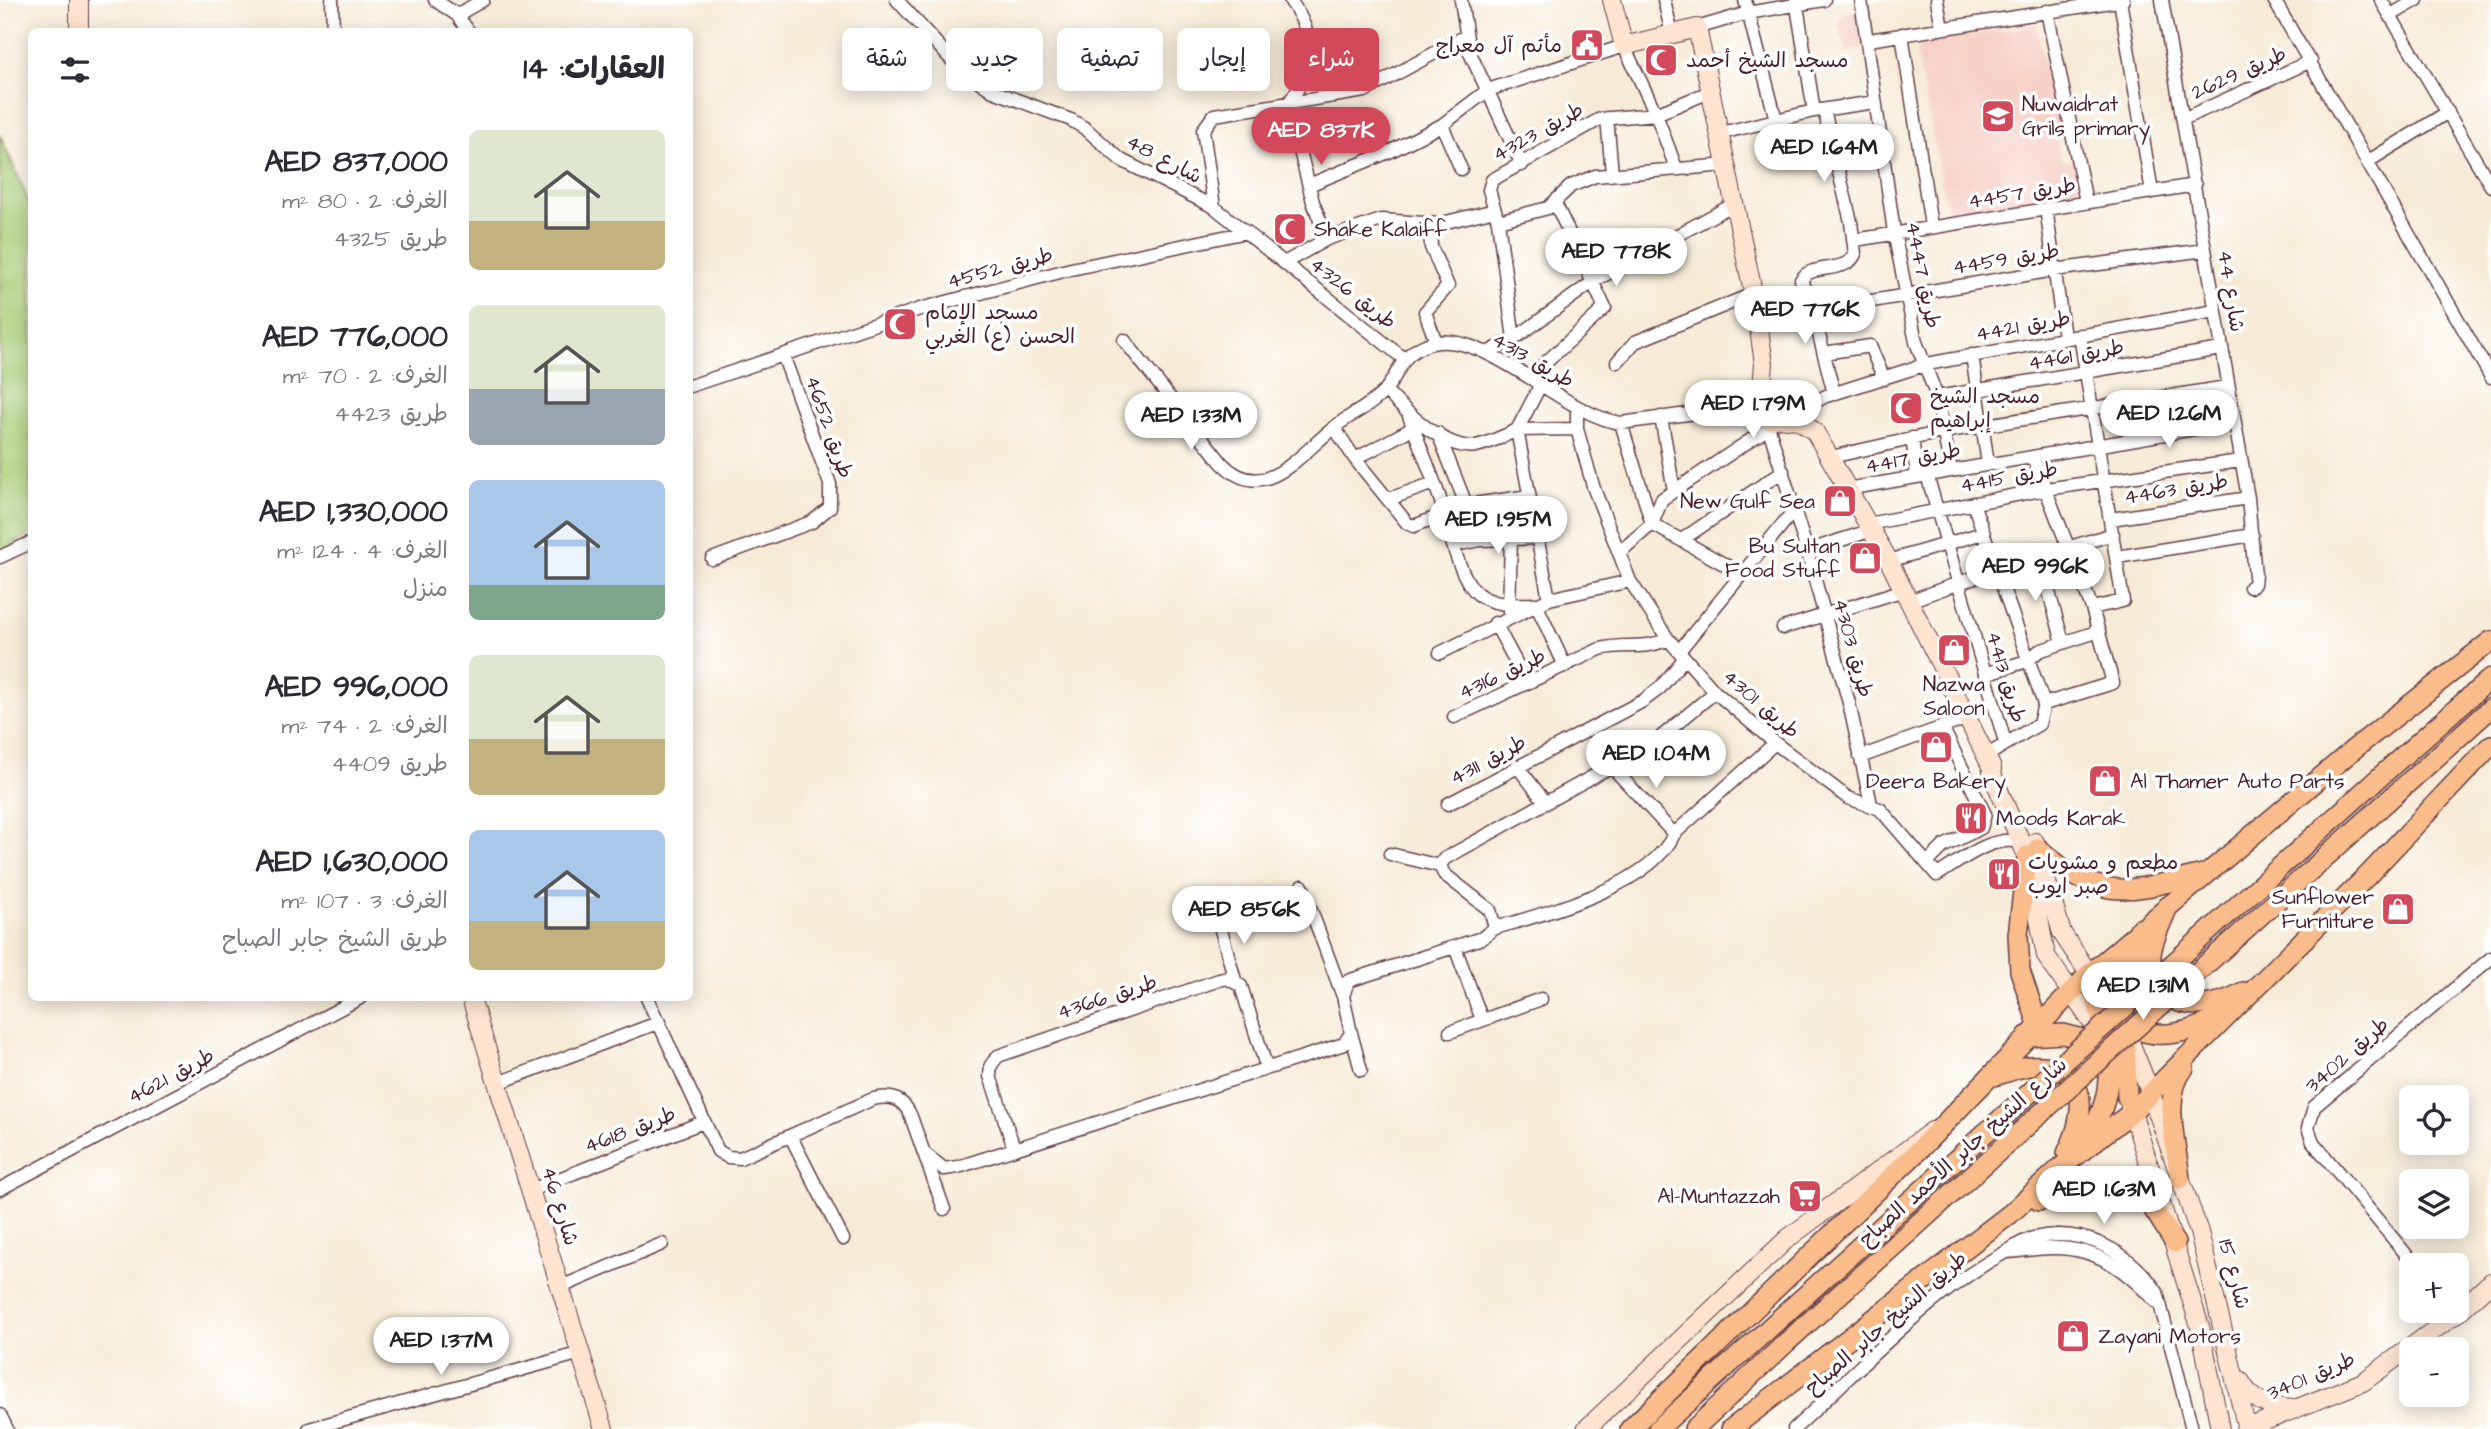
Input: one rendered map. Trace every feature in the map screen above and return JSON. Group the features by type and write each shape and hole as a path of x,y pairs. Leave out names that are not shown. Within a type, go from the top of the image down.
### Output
{"main road":[{"name":"شارع الشيخ جابر الأحمد الصباح","path":"1629,1429 1755,1311 1993,1077 2033,1030 2088,975 2354,749 2491,641"},
{"path":"1658,1429 2491,678"},
{"name":"شارع الشيخ جابر الأحمد الصباح","path":"1694,1429 1788,1341 2491,708"},
{"path":"1731,1429 2010,1214 2129,1105 2151,1094 2491,745"},
{"path":"2123,1051 2063,1034 2033,1030 2020,971 2018,935 2030,849 2078,880 2106,888 2136,888 2211,872"},
{"path":"2169,905 2151,953 2152,978 2165,995 2186,1004 2204,1007 2225,1003 2258,984"},
{"path":"2129,1105 2123,1051 2124,992 2139,929"},
{"path":"2088,975 2100,1010 2123,1051"},
{"path":"2071,991 2124,1027 2145,1034 2183,1032 2228,1015"},
{"path":"2180,1179 2172,1102 2173,1087 2180,1072 2206,1039"},
{"path":"2059,1169 2096,1128 2102,1114 2109,1073 2123,1051"},
{"path":"1993,1077 2030,1066 2050,1067 2061,1070 2078,1086 2082,1100 2080,1117 2074,1138 2059,1169"},
{"path":"1932,1276 1998,1232 2053,1190 2068,1182 2085,1179 2112,1180 2140,1192 2175,1243"}],"street":[{"path":"79,0 79,28"},
{"path":"332,0 333,28"},
{"path":"435,0 457,15 466,28"},
{"path":"457,15 483,0"},
{"name":"شارع 48","path":"897,0 956,65 993,91 1071,120 1086,129 1121,160 1214,207 1247,232"},
{"path":"1290,0 1303,18 1310,54 1308,69 1288,104 1309,185 1327,239"},
{"path":"1461,0 1466,36 1521,165"},
{"path":"1612,0 1624,46 1656,114 1676,168"},
{"path":"1664,0 1672,34"},
{"path":"1745,0 1776,120"},
{"path":"1309,185 1391,151 1441,125 1488,90 1624,46 1748,13 1824,0"},
{"name":"طريق 4447","path":"1861,0 1869,40 1875,103 1895,232 1916,342 1927,364 1937,397 1951,470"},
{"path":"1937,0 1942,28"},
{"path":"2015,0 2018,15"},
{"path":"1869,40 2122,0 2152,192"},
{"name":"شارع 44","path":"2162,0 2248,498 2255,576 2254,584 2250,587"},
{"path":"2274,0 2491,377"},
{"path":"2381,0 2491,186"},
{"path":"2391,16 2417,0"},
{"path":"1797,3 1819,111 1855,240 1853,260 1805,274 1801,279 1813,311 1834,394"},
{"path":"2047,10 2086,202"},
{"path":"1697,28 1754,298 1771,410"},
{"path":"1902,34 1931,226"},
{"path":"1214,207 1202,130 1206,121 1223,113 1365,91 1466,36"},
{"name":"طريق 2629","path":"2183,119 2311,61"},
{"name":"طريق 4323","path":"1496,215 1489,190 1492,180 1607,118 1656,114 1712,91"},
{"path":"1721,133 1819,111 1875,103"},
{"path":"2367,162 2448,112"},
{"path":"1607,118 1612,173"},
{"path":"1441,125 1461,169"},
{"path":"1284,264 1327,239 1381,220 1395,219 1430,225 1496,215 1555,203 1578,182 1612,173 1630,175 1676,168 1727,165"},
{"name":"طريق 4457","path":"1855,240 2195,185"},
{"path":"1517,430 1535,381 1605,308 1555,203"},
{"path":"1487,353 1514,339 1594,281 1734,204"},
{"path":"2046,208 2064,337"},
{"path":"1496,215 1514,339"},
{"path":"1124,340 1231,474 1246,480 1262,480 1290,466 1334,427 1386,391 1404,358 1436,342 1425,312 1448,286 1431,247 1430,225"},
{"name":"طريق 4326","path":"1247,232 1404,358"},
{"name":"طريق 4552","path":"693,385 891,318 1013,284 1247,232"},
{"name":"طريق 4459","path":"1813,311 2054,270 2205,250"},
{"path":"1617,362 1635,342 1754,298 1804,289"},
{"name":"طريق 4421","path":"1807,413 1811,404 1834,394 1927,364 2064,337 2216,312"},
{"path":"2080,335 2123,601 2092,608"},
{"name":"طريق 4313","path":"1436,342 1452,343 1487,353 1577,408 1595,417 1621,423 1732,408 1771,410"},
{"path":"1824,353 1870,346 1884,379"},
{"name":"طريق 4461","path":"1937,397 2221,349"},
{"name":"طريق 4652","path":"712,559 820,519 830,507 830,484 783,355"},
{"path":"1972,355 1989,464"},
{"path":"1831,457 1942,432 2227,387"},
{"path":"1386,391 1411,422 1471,586 1489,600 1510,610"},
{"path":"1621,551 1652,524 1656,507 1771,410 1797,405 1807,413 1815,432 1889,561 1989,762 2000,771 2062,933 2124,1027"},
{"name":"طريق 4301","path":"1577,408 1577,429 1594,489 1621,551 1630,581 1668,639 1715,692 1775,743 1848,798 1880,809 1897,832 1937,875 1991,843 2007,839 2030,849"},
{"path":"1771,410 1799,420 1815,432"},
{"name":"طريق 4303","path":"1771,410 1775,444 1824,614 1871,804"},
{"path":"1661,417 1674,491"},
{"path":"1411,422 1462,446 1475,446 1517,430 1577,429"},
{"path":"1355,459 1411,422"},
{"name":"طريق 4417","path":"1847,489 2234,422"},
{"path":"1621,423 1652,524 1740,573"},
{"path":"1334,427 1355,459 1407,523 1413,526 1467,505 1529,496"},
{"name":"طريق 4316","path":"1517,430 1538,538 1542,601 1565,666"},
{"path":"1438,433 1479,540"},
{"name":"طريق 4413","path":"1912,438 2005,742"},
{"path":"2033,457 2092,608 2113,683 2044,704"},
{"name":"طريق 4415","path":"1870,527 1935,510 2046,489 2240,461"},
{"path":"1683,539 1783,471"},
{"path":"1389,499 1434,483"},
{"name":"طريق 4463","path":"2111,519 2248,498"},
{"path":"1973,503 2044,704 2039,724 2005,742 1989,762"},
{"name":"طريق 4311","path":"1448,804 1643,701 1660,688 1740,573 1795,509"},
{"path":"1807,551 1870,527"},
{"path":"1889,561 1983,533"},
{"path":"1783,628 1824,614 1958,583 2113,534"},
{"path":"2117,557 2252,535"},
{"path":"1454,544 1479,540 1538,538"},
{"path":"1510,610 1511,539"},
{"path":"0,557 28,544"},
{"path":"2039,556 2063,642"},
{"path":"1440,653 1496,623 1510,610 1630,581"},
{"path":"1496,623 1527,683"},
{"path":"1985,674 2028,661 2039,651 2099,631"},
{"name":"طريق 4316","path":"1454,717 1609,647 1646,648 1668,639"},
{"path":"1440,866 1444,859 1613,768 1673,730 1715,692"},
{"path":"1860,757 1968,718"},
{"path":"1927,863 1944,846 1981,828 1985,814 1942,727"},
{"path":"1343,996 1348,981 1491,934 1495,928 1565,905 1643,870 1663,854 1674,834 1775,743"},
{"path":"1517,766 1546,803"},
{"path":"1613,768 1674,834"},
{"name":"شارع 15","path":"2030,849 2043,949 2050,965 2123,1051 2151,1094 2199,1232 2235,1370 2246,1428"},
{"path":"1390,854 1440,866 1444,874 1490,910 1495,928"},
{"path":"1302,886 1343,996 1361,1070"},
{"path":"1218,919 1235,980 1241,986 1266,1066"},
{"path":"1455,947 1482,1020"},
{"name":"طريق 3402","path":"2406,1253 2313,1142 2308,1128 2314,1107 2491,958"},
{"name":"طريق 4366","path":"1014,1148 989,1076 991,1065 998,1056 1219,980 1235,980"},
{"path":"1450,1032 1541,999"},
{"name":"طريق 4621","path":"0,1189 354,1001"},
{"name":"شارع 46","path":"472,1001 604,1429"},
{"name":"طريق 4618","path":"649,1001 718,1151 728,1157 740,1158 873,1099 895,1098 904,1103 944,1209"},
{"path":"498,1083 660,1022"},
{"path":"925,1154 934,1164 944,1168 1266,1066 1337,1048 1351,1033"},
{"path":"2129,1105 2201,1329 2220,1429"},
{"name":"طريق 4618","path":"531,1190 704,1122"},
{"path":"1586,1429 1787,1239 1898,1153 1944,1124"},
{"path":"791,1137 843,1239"},
{"name":"طريق الشيخ جابر الصباح","path":"1794,1429 1949,1288 1990,1259 2033,1238 2054,1235 2108,1245 2139,1268 2157,1292 2192,1429"},
{"path":"561,1287 662,1244"},
{"name":"طريق 3401","path":"2469,1300 2491,1282"},
{"name":"طريق 3401","path":"2246,1428 2299,1410 2363,1382 2440,1323"},
{"path":"309,1429 581,1353"},
{"path":"2235,1370 2250,1395 2264,1404 2299,1410"},
{"path":"2216,1399 2228,1429"},
{"path":"2270,1429 2299,1410"},
{"path":"0,1415 7,1429"}],"shaded area":[{"path":"1860,10 1866,47 1845,52 1838,22 1845,13"},
{"name":"Nuwaidrat Grils primary","path":"2036,25 2051,102 2063,100 2069,130 2055,134 2062,161 2073,160 2079,187 2072,199 1949,218 1916,52 1923,42"}],"green space":[{"path":"0,135 28,201 28,536 0,551"}],"place":[{"name":"مأتم آل معراج","path":"1587,45"},
{"name":"مسجد الشيخ أحمد","path":"1661,60"},
{"name":"Nuwaidrat Grils primary","path":"1998,116"},
{"name":"Shake Kalaiff","path":"1290,229"},
{"name":"مسجد الإمام الحسن (ع) الغربي","path":"900,324"},
{"name":"مسجد الشيخ إبراهيم","path":"1906,408"},
{"name":"New Gulf Sea","path":"1840,501"},
{"name":"Bu Sultan Food Stuff","path":"1865,558"},
{"name":"Nazwa Saloon","path":"1954,650"},
{"name":"Deera Bakery","path":"1936,747"},
{"name":"Al Thamer Auto Parts","path":"2105,781"},
{"name":"Moods Karak","path":"1971,818"},
{"name":"مطعم و مشويات صبر ايوب","path":"2004,874"},
{"name":"Sunflower Furniture","path":"2398,909"},
{"name":"Al-Muntazzah","path":"1805,1196"},
{"name":"Zayani Motors","path":"2073,1336"}]}
